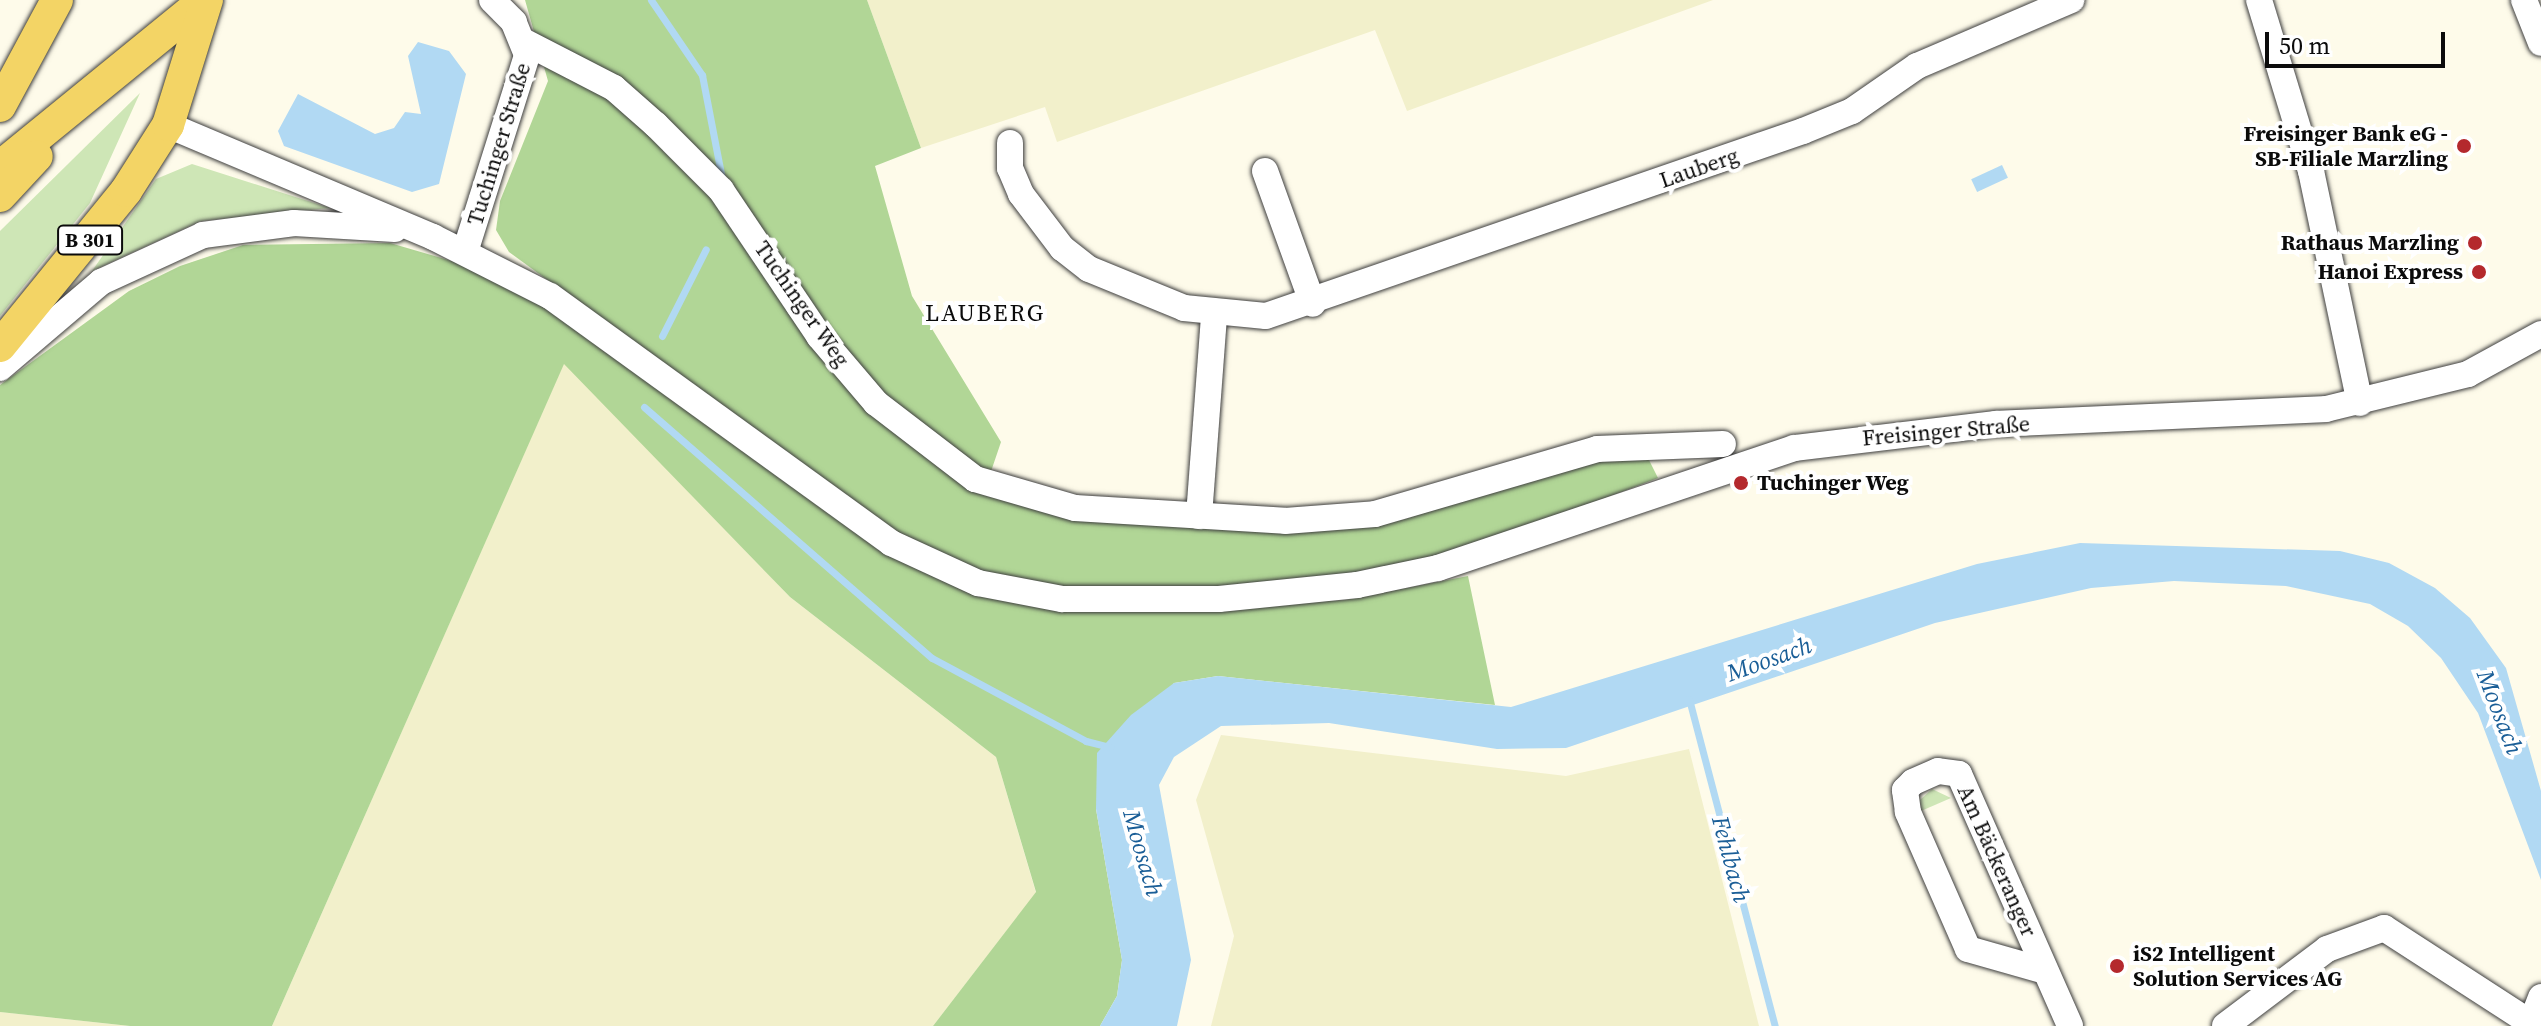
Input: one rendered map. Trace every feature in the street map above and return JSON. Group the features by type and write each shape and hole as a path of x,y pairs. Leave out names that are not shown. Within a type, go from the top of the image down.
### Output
{"main road":[{"path":"0,106 57,0"},
{"path":"0,167 206,0"},
{"name":"B 301","path":"0,346 117,204 168,125 206,0"},
{"path":"0,196 129,64"}],"street":[{"name":"Tuchinger Straße","path":"465,252 522,84 525,42 492,0"},
{"name":"Lauberg","path":"1010,143 1010,168 1021,194 1062,248 1130,289 1214,315 1266,316 1313,304 1803,131 1852,111 1917,66 2071,0"},
{"path":"2259,0 2307,156 2360,403"},
{"path":"2524,0 2541,43"},
{"name":"Tuchinger Weg","path":"525,42 614,88 690,158 876,403 937,453 975,479 1075,508 1285,521 1375,514 1597,449 1723,444"},
{"name":"Freisinger Straße","path":"168,125 433,237 580,315 852,519 978,583 1020,594 1111,601 1357,585 1438,568 1800,447 1996,424 2360,403 2468,374 2541,334"},
{"path":"1265,171 1313,304"},
{"path":"0,368 101,282 203,235 324,223 433,237"},
{"path":"1199,516 1214,315"},
{"name":"Am Bäckeranger","path":"2045,971 1968,949 1908,812 1905,790 1913,782 1938,771 1959,774 2070,1026"},
{"path":"2225,1026 2327,949 2384,928 2531,1024 2541,997"}],"shaded area":[{"path":"867,0 1713,0 1407,111 1375,30 1057,142 1045,107 921,148"},
{"path":"564,363 790,597 996,757 1036,893 933,1026 272,1026"},
{"path":"1221,735 1566,776 1689,749 1759,1026 1211,1026 1234,936 1196,800"},
{"path":"0,1012 130,1026 0,1026"}],"green space":[{"path":"525,0 867,0 921,148 875,166 912,296 1001,442 984,492 1077,520 1202,528 1402,520 1587,460 1647,456 1658,478 1438,562 1292,588 1018,589 922,553 509,252 496,230 500,201 548,81"},
{"path":"140,93 90,203 0,316 0,231"},
{"path":"192,164 330,208 201,221 92,271 156,179"},
{"path":"390,243 462,264 577,323 971,587 1156,611 1345,600 1468,576 1495,705 1218,676 1174,683 1096,809 1122,960 1117,996 1100,1026 933,1026 1036,892 996,757 790,597 564,364 272,1026 130,1026 0,1012 0,385 129,291 180,266 243,245"},
{"path":"1932,789 1951,798 1921,811 1920,800"}],"water":[{"path":"418,42 449,51 466,74 439,184 412,192 284,146 278,131 298,94 375,134 394,128 405,112 421,114 408,56"},
{"path":"2002,165 2008,178 1977,192 1971,179"},
{"name":"Moosach","path":"2080,543 2340,551 2389,563 2435,588 2470,618 2506,668 2541,791 2541,880 2478,713 2441,658 2408,626 2370,604 2286,586 2174,581 2091,588 1935,623 1566,748 1497,749 1329,723 1221,726 1174,757 1159,785 1191,960 1177,1026 1100,1026 1117,996 1122,960 1096,809 1097,753 1131,715 1174,683 1218,676 1511,707 1977,564"}],"waterway":[{"path":"651,0 702,75 722,179"},
{"path":"662,336 706,249"},
{"path":"644,407 932,658 1086,741 1110,747"},
{"name":"Fehlbach","path":"1689,699 1775,1026"}],"place":[{"name":"Freisinger Bank eG - SB-Filiale Marzling","path":"2464,146"},
{"name":"Rathaus Marzling","path":"2475,243"},
{"name":"Hanoi Express","path":"2479,272"},
{"name":"Tuchinger Weg","path":"1741,483"},
{"name":"iS2 Intelligent Solution Services AG","path":"2117,966"}],"district":[{"name":"LAUBERG","path":"985,313"}]}
